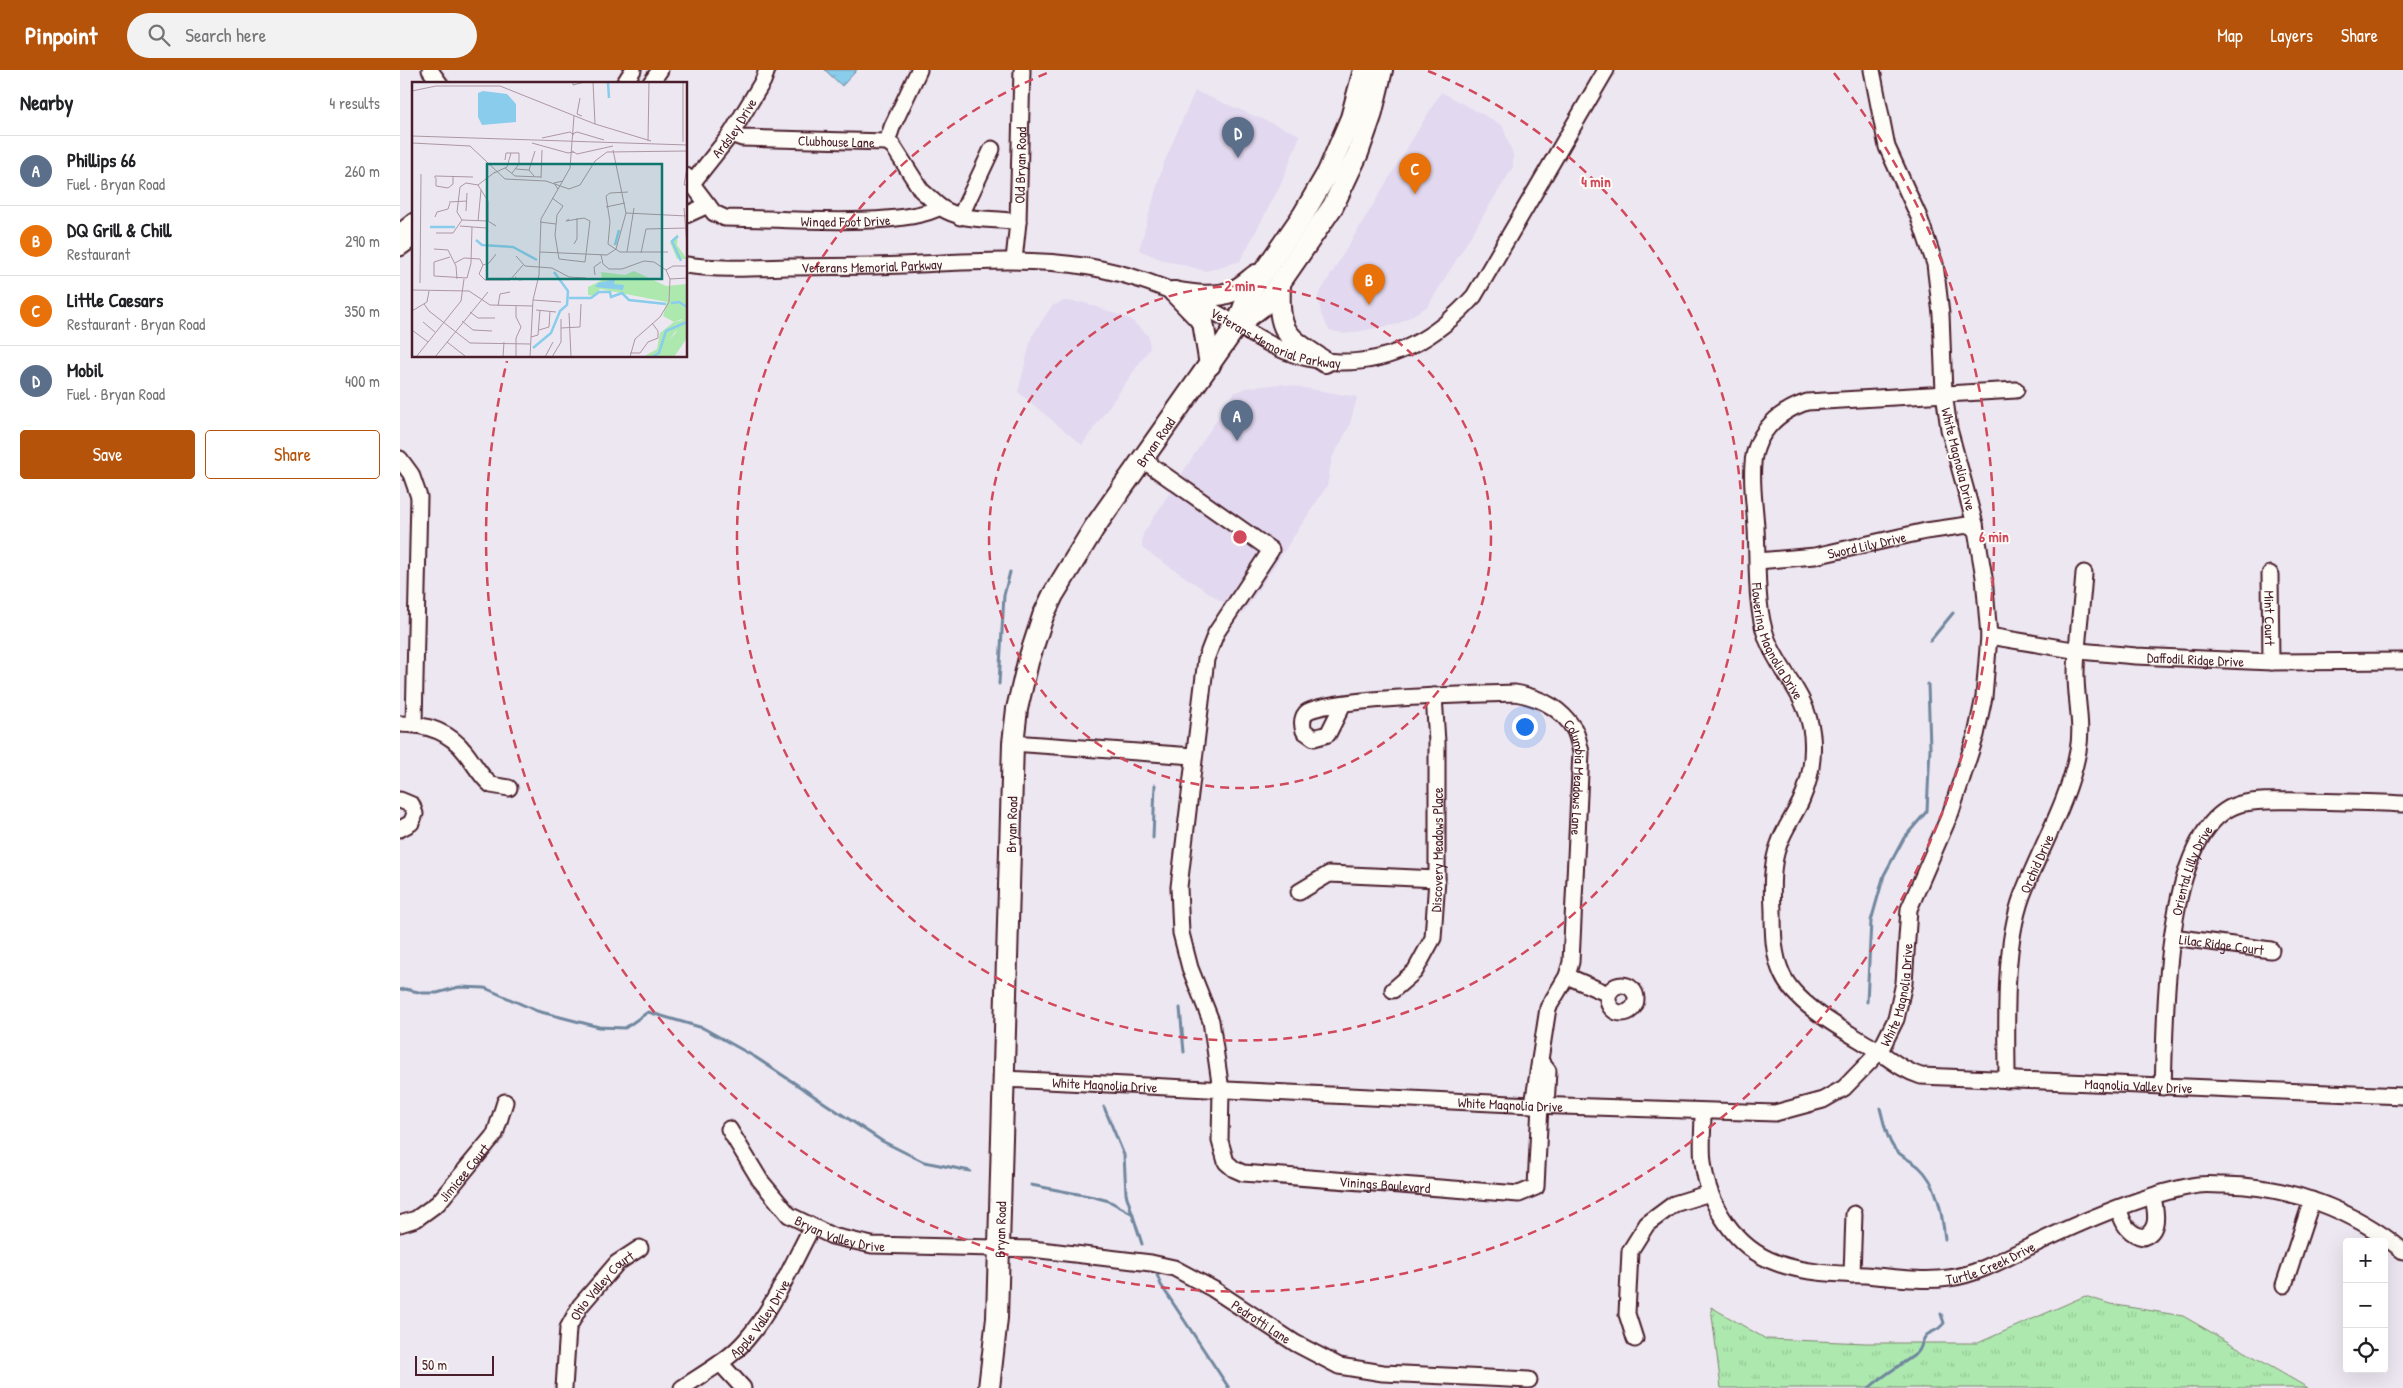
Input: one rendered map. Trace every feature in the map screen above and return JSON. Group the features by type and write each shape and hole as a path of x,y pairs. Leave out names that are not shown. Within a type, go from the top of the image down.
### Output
{"main road":[{"name":"Bryan Road","path":"989,1388 995,1343 999,1247 1013,742 1025,674 1043,616 1076,555 1237,325 1249,293 1303,215 1332,163 1351,118 1364,70"},
{"name":"Bryan Road","path":"1237,325 1266,303 1323,222 1350,171 1370,116 1382,70"},
{"path":"1174,292 1198,296 1234,291 1268,266"},
{"path":"1280,284 1279,309 1281,324 1286,334 1324,362"},
{"path":"1174,292 1203,322 1210,365"}],"street":[{"path":"430,70 439,82"},
{"path":"625,82 633,70"},
{"path":"651,82 660,70"},
{"name":"Ardsley Drive","path":"690,179 731,134 768,70"},
{"path":"887,142 892,127 919,70"},
{"name":"Old Bryan Road","path":"1014,260 1018,222 1022,70"},
{"name":"Veterans Memorial Parkway","path":"688,265 771,268 1014,260 1096,268 1174,292 1237,325 1275,348 1303,358 1324,362 1360,361 1396,353 1430,336 1461,310 1481,286 1606,70"},
{"name":"White Magnolia Drive","path":"1003,1079 1539,1105 1774,1113 1810,1104 1844,1088 1880,1052 1896,1019 1904,983 1909,910 1951,812 1976,735 1984,697 1989,636 1984,577 1975,524 1949,429 1944,393 1941,314 1935,264 1919,216 1887,148 1872,70"},
{"name":"Clubhouse Lane","path":"731,134 742,138 887,142 893,146 921,190 940,207"},
{"path":"960,217 992,149"},
{"name":"Winged Foot Drive","path":"690,179 714,213 725,218 864,220 929,214 940,207"},
{"path":"688,214 708,205"},
{"path":"940,207 960,217 1000,218 1018,222"},
{"path":"400,232 412,223"},
{"path":"400,248 412,239"},
{"name":"Flowering Magnolia Drive","path":"1880,1052 1798,997 1788,985 1776,957 1772,908 1774,859 1779,843 1801,802 1808,783 1813,754 1812,737 1804,703 1767,638 1762,614 1752,466 1759,441 1766,428 1791,407 1807,402 2016,390"},
{"path":"400,459 411,474 419,496 420,510 407,724 435,729 452,739 464,750 486,781 496,787 508,788"},
{"path":"1143,460 1271,550 1216,633 1206,659 1193,756 1179,887 1181,933 1190,968 1211,1022 1221,1090"},
{"name":"Sword Lily Drive","path":"1758,561 1815,556 1926,531 1975,524"},
{"name":"Orchid Drive","path":"2007,1080 2011,946 2022,896 2070,779 2078,751 2081,722 2076,675 2084,574"},
{"name":"Mint Court","path":"2270,574 2271,662"},
{"name":"Daffodil Ridge Drive","path":"1989,636 2079,651 2271,662 2403,661"},
{"name":"Columbia Meadows Lane","path":"1343,704 1434,696 1515,693 1530,696 1546,703 1561,714 1575,730 1581,752 1571,962 1567,976 1548,1008 1540,1061 1548,1071 1539,1105"},
{"name":"Discovery Meadows Place","path":"1393,990 1415,971 1433,938 1437,880 1437,742 1434,696"},
{"path":"1013,742 1193,756"},
{"path":"400,800 412,805 415,814 412,823 400,829"},
{"name":"Oriental Lilly Drive","path":"2164,1087 2172,936 2178,899 2203,832 2221,814 2239,804 2264,801 2403,804"},
{"path":"1299,892 1329,874 1437,880"},
{"name":"Lilac Ridge Court","path":"2172,936 2271,950"},
{"path":"1567,976 1608,994"},
{"name":"Magnolia Valley Drive","path":"1880,1052 1900,1066 1921,1076 2403,1096"},
{"name":"Vinings Boulevard","path":"1221,1090 1220,1141 1226,1162 1234,1169 1243,1173 1519,1194 1536,1187 1539,1105"},
{"name":"Jimicee Court","path":"400,1224 416,1219 438,1203 495,1134 505,1102"},
{"name":"Turtle Creek Drive","path":"1703,1112 1703,1162 1710,1193 1725,1224 1746,1246 1775,1263 1801,1270 1852,1275 1950,1278 1995,1264 2037,1243 2119,1208 2199,1185 2244,1186 2312,1200 2339,1210 2403,1251"},
{"name":"Bryan Valley Drive","path":"729,1129 760,1180 789,1215 832,1236 872,1245 999,1247"},
{"path":"1635,1339 1627,1314 1630,1250 1647,1224 1674,1204 1710,1193"},
{"path":"2119,1208 2121,1218 2130,1232 2143,1237 2151,1234 2155,1228 2153,1197"},
{"path":"2284,1285 2312,1200"},
{"path":"1852,1275 1854,1214"},
{"name":"Apple Valley Drive","path":"682,1388 720,1363 746,1340 758,1324 812,1227"},
{"name":"Pedrotti Lane","path":"999,1247 1131,1260 1174,1268 1213,1289 1295,1343 1339,1366 1383,1373 1529,1380"},
{"name":"Ohio Valley Court","path":"564,1388 568,1328 580,1306 617,1263 640,1248"},
{"path":"720,1363 743,1388"}],"shaded area":[{"path":"1195,91 1300,135 1281,184 1240,261 1206,271 1160,259 1139,250 1163,165"},
{"path":"1441,92 1502,125 1513,154 1513,167 1428,306 1398,324 1345,334 1329,330 1321,314 1318,296"},
{"path":"1064,301 1085,303 1130,319 1148,335 1150,348 1082,445 1018,392 1032,336 1052,306"},
{"path":"1280,384 1357,397 1349,427 1332,458 1327,486 1242,615 1142,548 1143,534 1234,393 1245,388"}],"green space":[{"path":"2085,1296 2110,1304 2183,1316 2308,1388 1721,1388 1711,1307 1766,1339 1866,1343 1978,1343"}],"water":[{"path":"825,70 857,70 842,86"}],"waterway":[{"path":"999,684 1004,595 1010,572"},
{"path":"1930,641 1953,613"},
{"path":"1867,1002 1871,921 1884,875 1904,838 1927,811 1930,748 1928,684"},
{"path":"1153,838 1155,785"},
{"path":"400,990 437,993 459,987 485,988 537,1011 599,1027 625,1028 648,1012 703,1028 755,1057 882,1141 924,1162 970,1171"},
{"path":"1180,1008 1184,1052"},
{"path":"1104,1107 1124,1155 1126,1194 1142,1244"},
{"path":"1880,1108 1892,1146 1919,1167 1931,1182 1938,1200 1945,1239"},
{"path":"1031,1185 1109,1201 1133,1214"},
{"path":"1156,1272 1161,1285 1229,1388"},
{"path":"1869,1388 1918,1352 1924,1338 1939,1329 1944,1323 1941,1314"}],"place":[{"name":"Mobil","path":"1238,158"},
{"name":"Little Caesars","path":"1415,194"},
{"name":"DQ Grill & Chill","path":"1369,305"},
{"name":"Phillips 66","path":"1237,441"}]}
